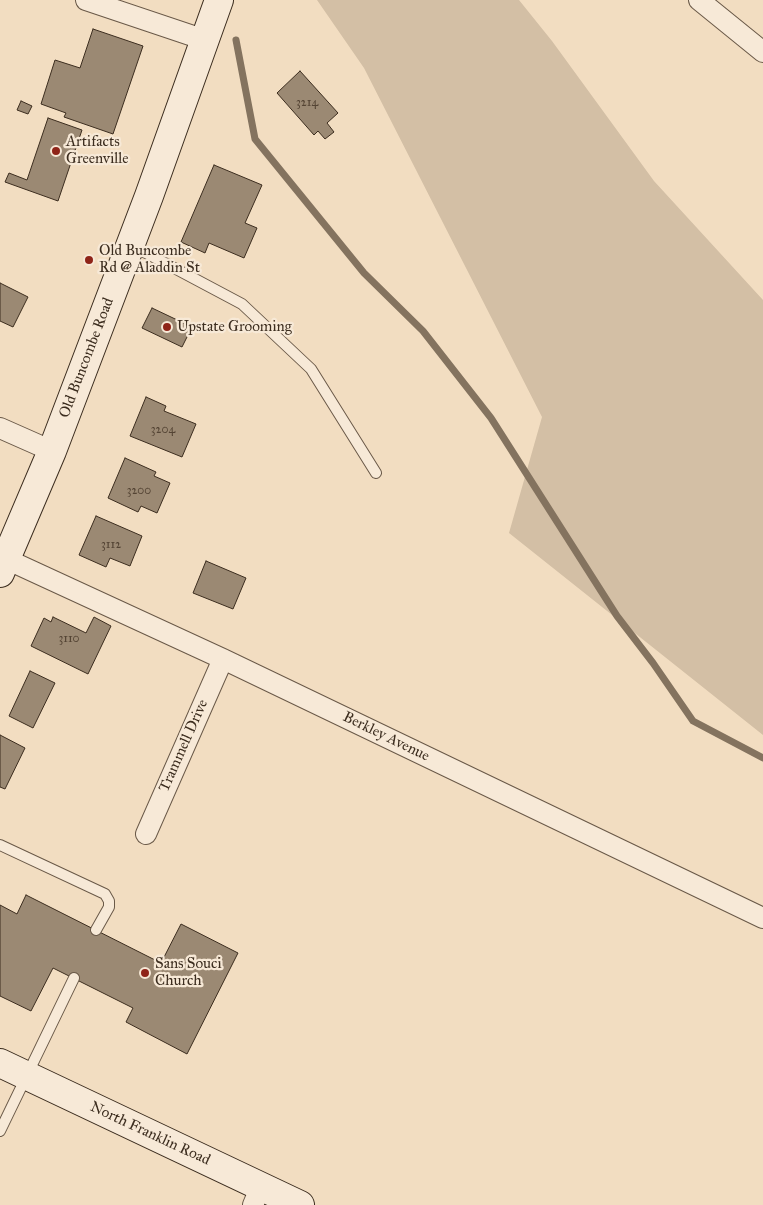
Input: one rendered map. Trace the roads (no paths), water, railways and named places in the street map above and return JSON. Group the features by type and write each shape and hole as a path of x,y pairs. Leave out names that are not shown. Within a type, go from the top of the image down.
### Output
{"street":[{"path":"86,0 205,40"},
{"name":"Old Buncombe Road","path":"3,566 52,451 130,245 219,0"},
{"path":"699,0 763,52"},
{"path":"0,428 52,451"},
{"name":"Berkley Avenue","path":"3,566 223,659 763,918"},
{"name":"Trammell Drive","path":"146,834 223,659"},
{"name":"North Franklin Road","path":"0,1063 257,1196 300,1205"}],"lane":[{"path":"130,245 242,304 310,369 376,473"},
{"path":"0,845 105,894 109,901 109,907 96,930"},
{"path":"0,1131 74,978"}],"waterway":[{"path":"236,40 255,139 364,273 423,331 491,418 617,616 653,663 693,721 763,758"}],"place":[{"name":"Artifacts Greenville","path":"56,151"},
{"name":"Old Buncombe Rd @ Aladdin St","path":"89,260"},
{"name":"Upstate Grooming","path":"167,327"},
{"name":"Sans Souci Church","path":"145,973"}]}
